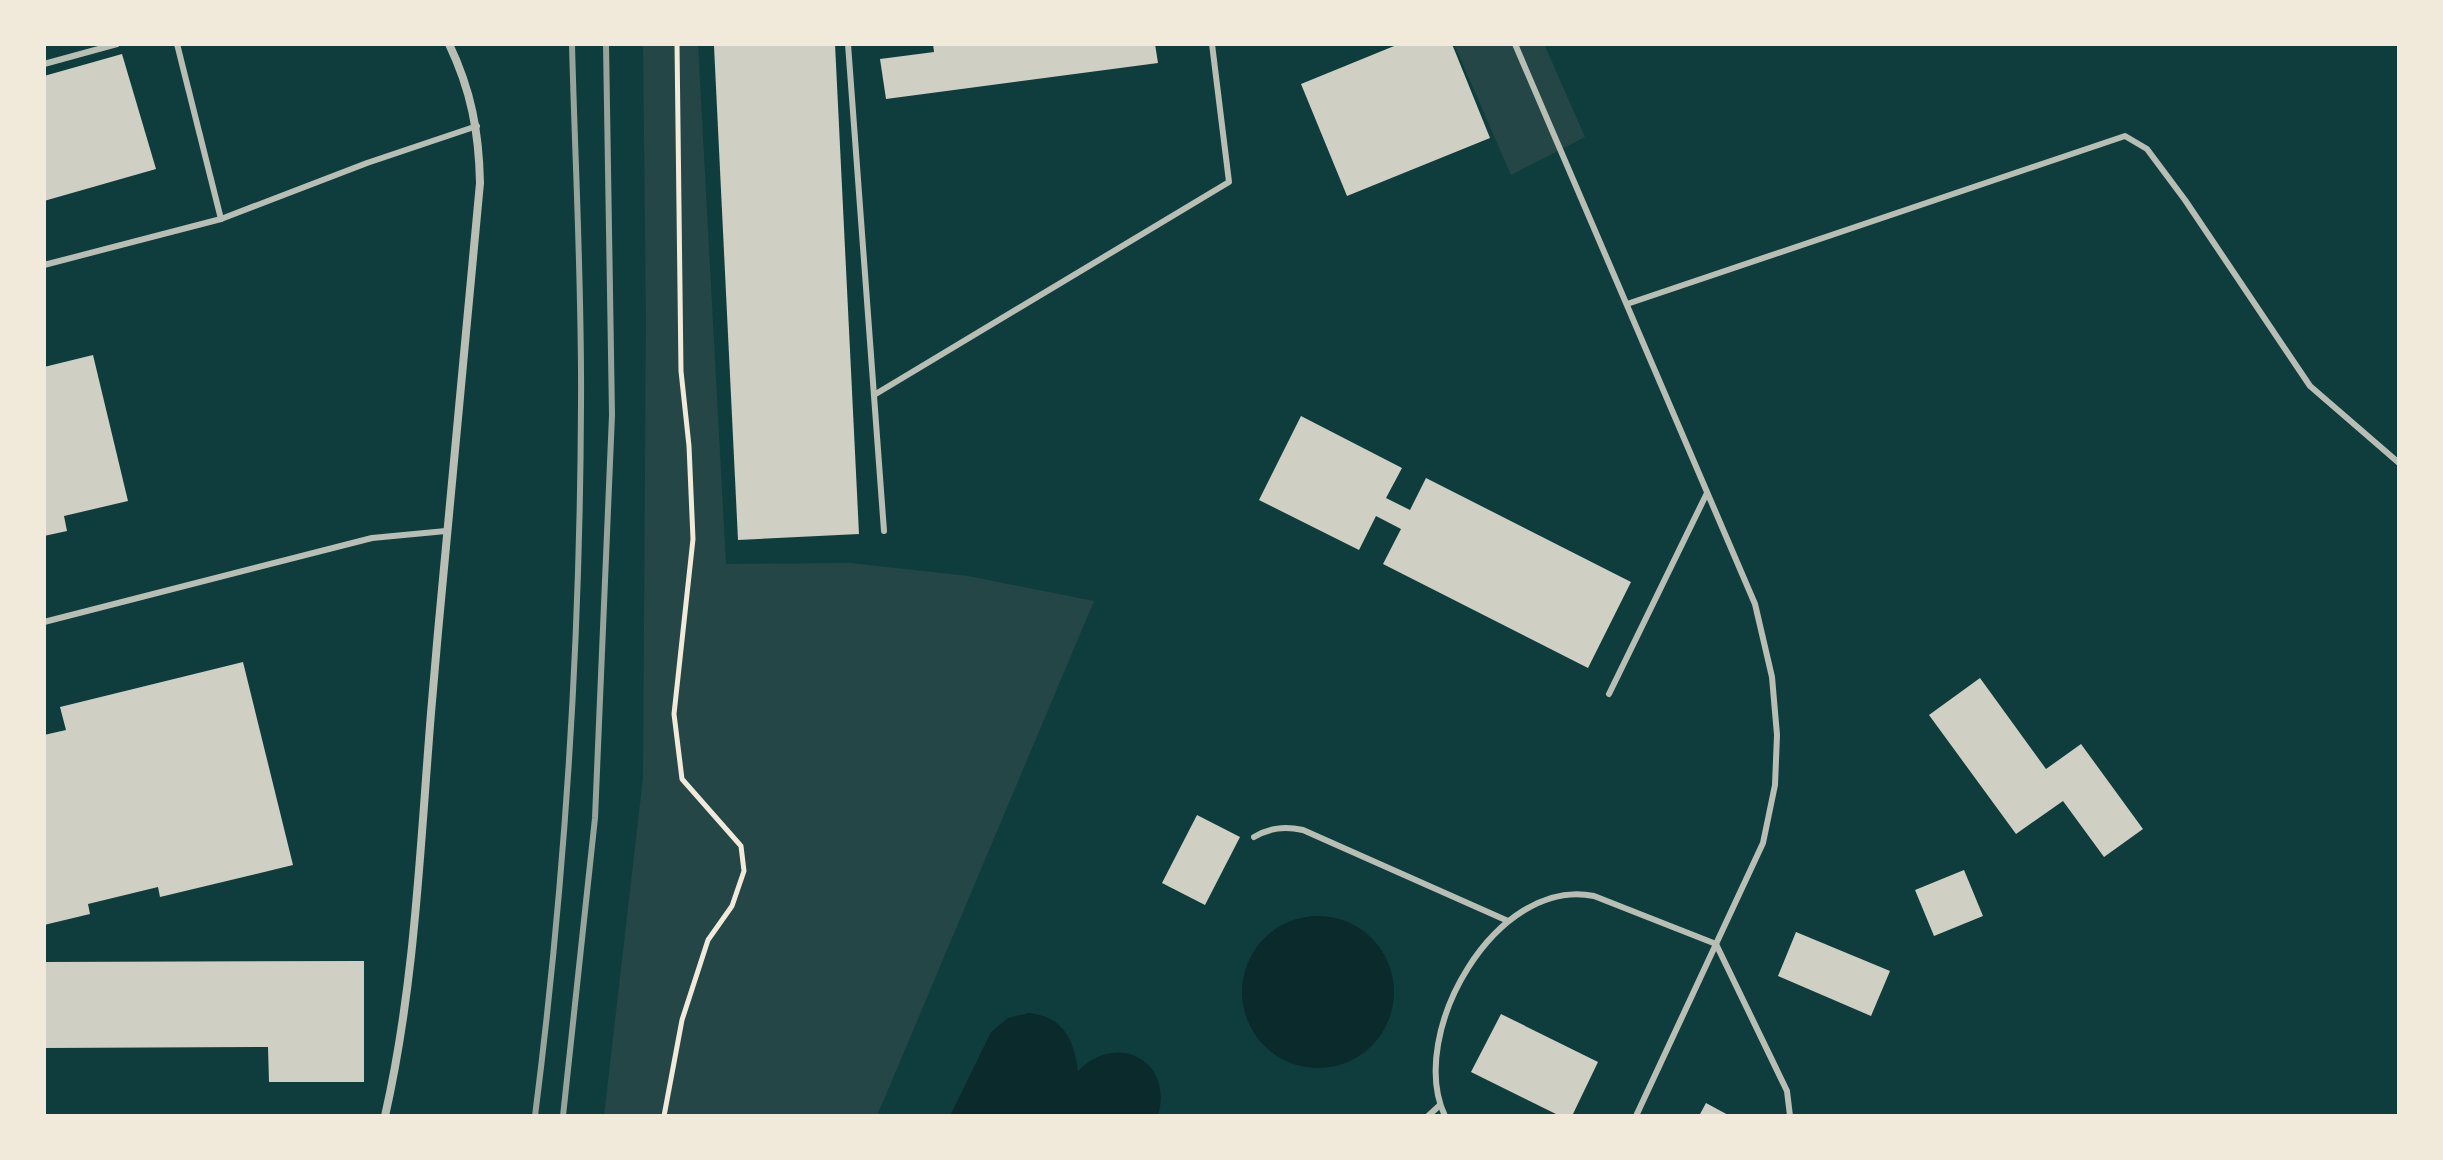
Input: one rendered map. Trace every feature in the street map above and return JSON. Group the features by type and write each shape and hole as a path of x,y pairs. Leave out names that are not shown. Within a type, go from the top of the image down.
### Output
{"street":[{"path":"385,1116 396,1065 411,950 446,531 480,183 477,126 471,94 449,44"}],"lane":[{"path":"44,64 117,44"},
{"path":"177,44 221,219"},
{"path":"848,44 884,531"},
{"path":"874,395 1229,182 1212,44"},
{"path":"1515,44 1755,604 1772,677 1777,735 1775,785 1763,843 1636,1116"},
{"path":"44,265 221,219 367,163 477,126"},
{"path":"1627,304 2125,136 2147,149 2185,200 2310,386 2399,463"},
{"path":"1609,694 1707,493"},
{"path":"44,622 372,538 446,531"},
{"path":"1254,837 1265,831 1286,827 1303,830 1508,921"},
{"path":"1445,1116 1435,1083 1436,1051 1453,997 1485,944 1508,921 1548,899 1580,893 1716,944 1787,1091 1790,1116"},
{"path":"1428,1116 1440,1105"}],"path":[{"path":"664,1116 682,1020 708,940 732,906 744,871 741,846 682,779 674,714 693,539 689,446 681,371 677,44"}],"shaded area":[{"path":"643,44 698,44 726,564 850,563 968,576 1094,601 877,1116 604,1116 643,778 646,320"},
{"path":"1454,44 1544,44 1585,137 1511,175"},
{"path":"1318,916 1347,921 1372,938 1389,963 1394,992 1389,1021 1372,1046 1347,1063 1318,1068 1289,1063 1264,1046 1247,1021 1242,992 1247,963 1264,938 1289,921"},
{"path":"1029,1013 1051,1019 1065,1032 1074,1049 1078,1071 1093,1059 1109,1053 1125,1053 1139,1058 1150,1067 1158,1080 1161,1096 1158,1116 950,1116 991,1032 1008,1018"}],"building":[{"path":"835,44 859,534 738,540 714,46"},
{"path":"933,44 1155,44 1158,63 886,99 880,59 934,52"},
{"path":"1399,44 1452,44 1490,138 1347,196 1301,84"},
{"path":"122,54 156,169 44,201 44,76"},
{"path":"93,355 128,501 64,516 67,531 44,536 44,367"},
{"path":"1301,416 1402,468 1386,498 1410,510 1426,478 1631,582 1588,668 1383,564 1401,529 1376,516 1359,550 1259,500"},
{"path":"243,662 293,865 160,897 158,887 88,904 90,914 44,925 44,735 66,730 60,707"},
{"path":"1980,678 2046,769 2081,744 2143,829 2104,857 2063,801 2016,834 1929,715"},
{"path":"1197,815 1240,837 1205,905 1162,883"},
{"path":"1964,870 1983,916 1934,936 1915,890"},
{"path":"1796,932 1890,971 1871,1016 1778,976"},
{"path":"364,961 364,1082 269,1082 268,1047 44,1048 44,962"},
{"path":"1501,1014 1598,1062 1572,1116 1560,1116 1471,1072"},
{"path":"1706,1103 1730,1116 1699,1116"}],"railway":[{"path":"535,1116 555,939 569,762 578,584 581,361 572,44"},
{"path":"563,1116 595,818 612,415 606,44"}]}
